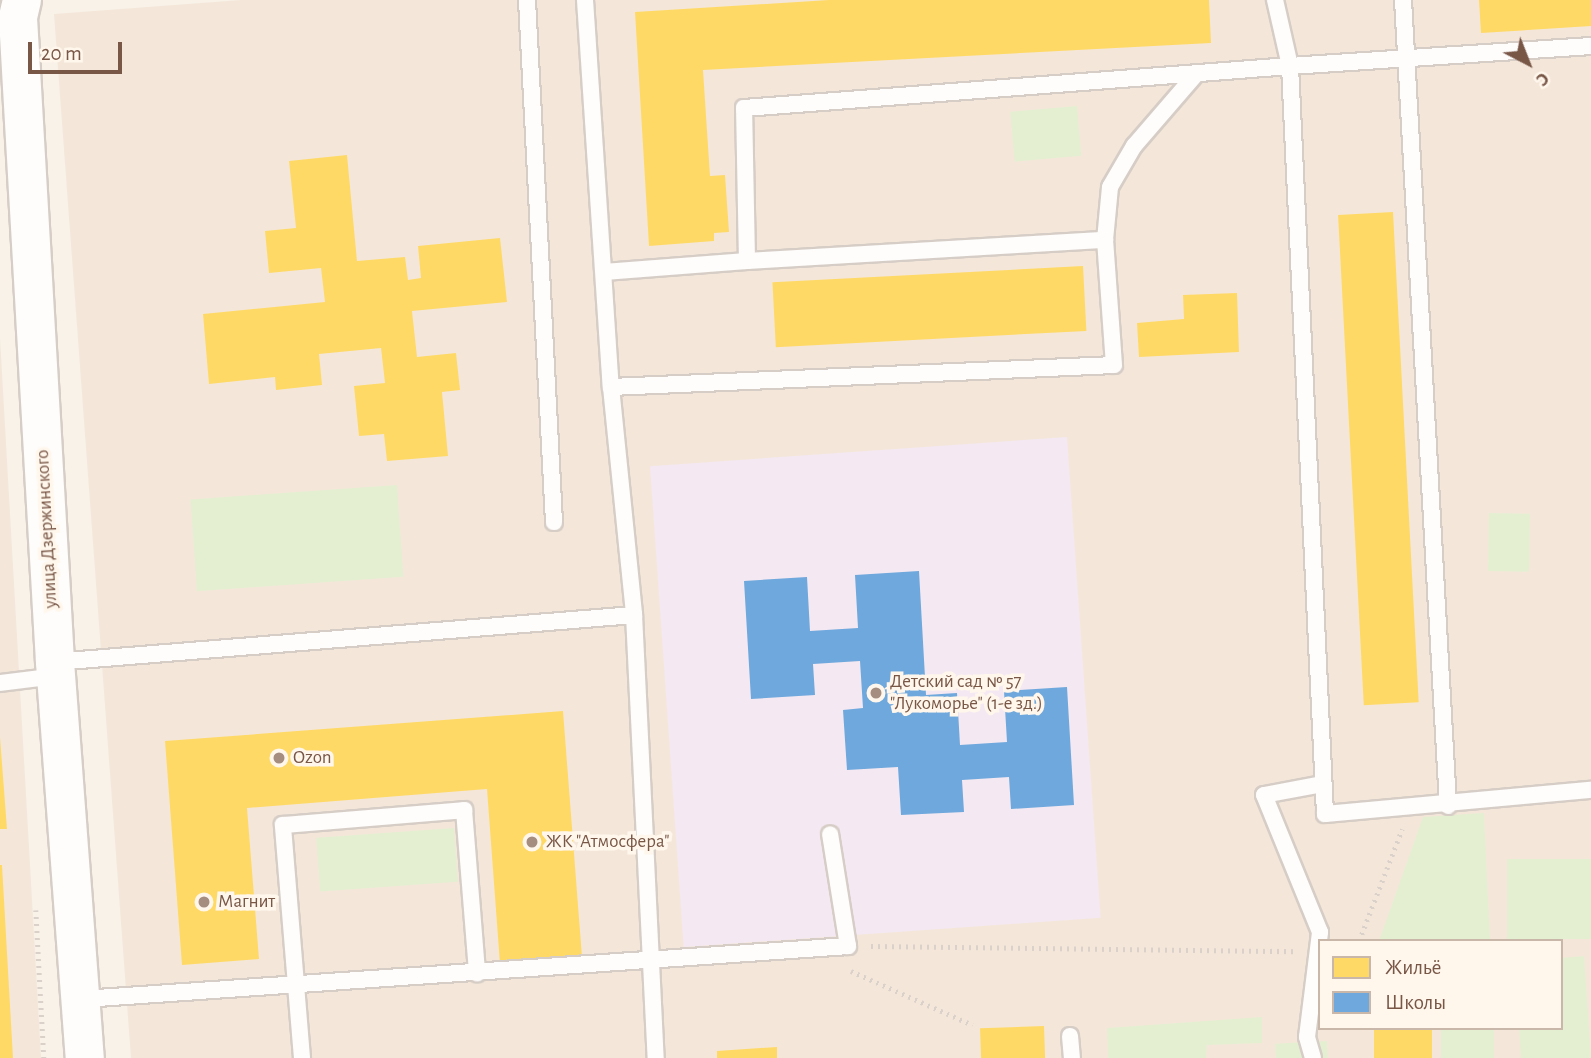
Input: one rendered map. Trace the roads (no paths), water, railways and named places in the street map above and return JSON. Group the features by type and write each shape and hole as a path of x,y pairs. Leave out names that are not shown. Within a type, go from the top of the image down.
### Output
{"street":[{"name":"улица Дзержинского","path":"22,0 18,18 55,669 83,999 85,1058"}],"lane":[{"path":"527,0 554,523"},
{"path":"586,0 611,387 635,615 648,960 656,1058"},
{"path":"1275,0 1290,66 1325,814 1448,806 1591,790"},
{"path":"1403,0 1409,58 1448,806"},
{"path":"747,261 744,108 1591,46"},
{"path":"611,387 1114,365 1105,240 1110,187 1134,146 1197,74"},
{"path":"604,272 1105,240"},
{"path":"0,683 55,669 635,615"},
{"path":"1319,939 1320,932 1264,795 1322,784"},
{"path":"302,1058 283,825 464,810 477,973"},
{"path":"83,999 296,987 848,946 830,834"},
{"path":"1313,1058 1307,1037 1318,951"},
{"path":"1070,1036 1072,1058"}],"place":[{"name":"Детский сад № 57 \"Лукоморье\" (1-е зд.)","path":"876,693"},
{"name":"Ozon","path":"279,758"},
{"name":"ЖК \"Атмосфера\"","path":"532,842"},
{"name":"Магнит","path":"204,902"}]}
